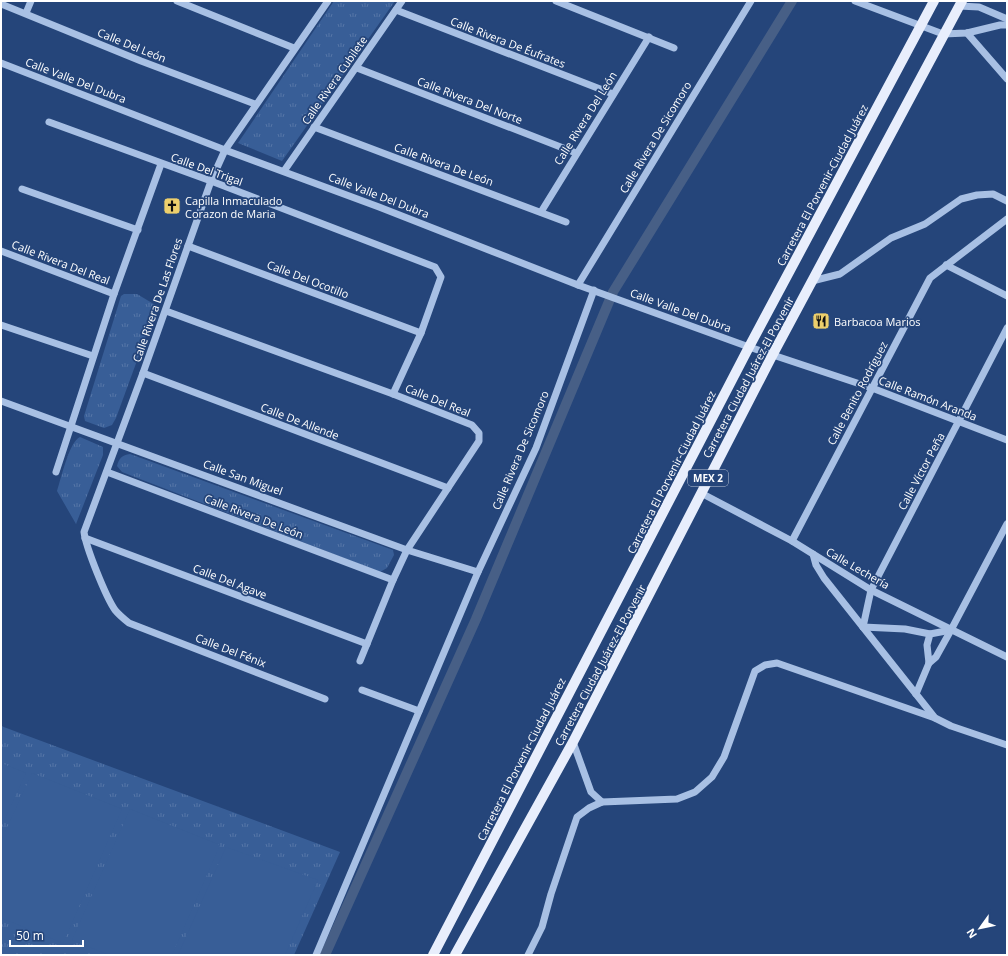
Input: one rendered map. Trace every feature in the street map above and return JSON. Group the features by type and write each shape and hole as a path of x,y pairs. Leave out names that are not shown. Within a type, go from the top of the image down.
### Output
{"main road":[{"name":"Carretera El Porvenir-Ciudad Juárez","path":"433,955 749,347 934,1"},
{"name":"Carretera Ciudad Juárez-El Porvenir","path":"455,955 573,742 773,354 960,4"}],"street":[{"path":"26,13 31,1"},
{"path":"177,1 294,48"},
{"name":"Calle Rivera De Las Flores","path":"85,538 85,527 118,443 211,181 225,150 255,104 328,1"},
{"name":"Calle Rivera Cubilete","path":"284,171 357,68 402,1"},
{"path":"556,1 674,48"},
{"name":"Calle Rivera De Sicomoro","path":"578,285 750,1"},
{"path":"855,1 943,34 967,33 1000,24 1007,24"},
{"name":"Calle Del León","path":"1,4 141,61 255,104"},
{"path":"960,4 979,7 1007,20"},
{"name":"Calle Rivera De Éufrates","path":"396,10 613,94"},
{"path":"967,33 1007,79"},
{"name":"Calle Rivera Del León","path":"541,212 576,153 649,37"},
{"name":"Calle Valle Del Dubra","path":"1,63 225,150 380,206 578,285 749,347"},
{"name":"Calle Rivera Del Norte","path":"357,68 576,153"},
{"name":"Calle Del Trigal","path":"49,122 211,181 436,267 441,277 420,333"},
{"name":"Calle Rivera De León","path":"314,127 566,222"},
{"path":"56,472 114,294 161,164"},
{"path":"22,189 138,230"},
{"path":"812,281 840,274 891,238 925,224 961,199 977,195 993,194 1007,201"},
{"name":"Calle Benito Rodríguez","path":"792,541 930,278 1007,219"},
{"name":"Calle Del Ocotillo","path":"188,246 420,333"},
{"name":"Calle Rivera Del Real","path":"1,251 114,294"},
{"path":"946,265 1007,296"},
{"name":"Calle Rivera De Sicomoro","path":"316,955 478,572 536,448 594,290"},
{"name":"Calle Del Real","path":"166,311 393,394 472,426 476,429 480,436 479,441 407,550 360,661"},
{"path":"1,325 93,356"},
{"name":"Calle Víctor Peña","path":"863,627 871,590 1007,328"},
{"path":"393,394 420,333"},
{"name":"Calle Ramón Aranda","path":"749,347 872,388 1007,440"},
{"name":"Calle De Allende","path":"143,374 448,488"},
{"name":"Calle San Miguel","path":"1,401 407,550 478,572"},
{"name":"Calle Rivera De León","path":"107,472 393,580"},
{"name":"Calle Lechería","path":"701,493 792,541 871,590 1007,657"},
{"path":"916,694 929,664 936,657 1007,524"},
{"name":"Calle Del Fénix","path":"85,538 109,600 121,616 129,623 325,699"},
{"name":"Calle Del Agave","path":"85,538 367,644"},
{"path":"813,554 824,578 934,718"},
{"path":"863,627 905,629 930,634 951,630"},
{"path":"929,664 927,645 930,634"},
{"path":"528,955 542,927 550,894 577,817 589,808 602,802 677,799 695,792 712,777 724,757 755,671 765,665 777,663 1007,745"},
{"path":"362,690 419,711"},
{"path":"573,742 591,792 602,802"}],"green space":[{"path":"334,1 395,1 282,161 238,143"},
{"path":"124,294 137,294 157,306 116,418 112,425 104,428 85,421 84,416 121,296"},
{"path":"80,437 103,447 103,455 76,524 57,491 69,453 76,440"},
{"path":"130,454 393,550 394,555 387,568 380,572 122,472 117,466 119,461 121,457"},
{"path":"1,726 340,852 294,955 1,955"},
{"path":"1,763 26,773 1,827"},
{"path":"32,773 122,809 63,943 1,918 1,841"},
{"path":"130,809 220,845 172,955 109,955 72,940"},
{"path":"226,847 318,880 285,955 178,955"}],"waterway":[{"path":"325,955 476,619 613,292 792,1"}],"place":[{"name":"Capilla Inmaculado Corazon de Maria","path":"172,206"},
{"name":"Barbacoa Marios","path":"821,321"}]}
